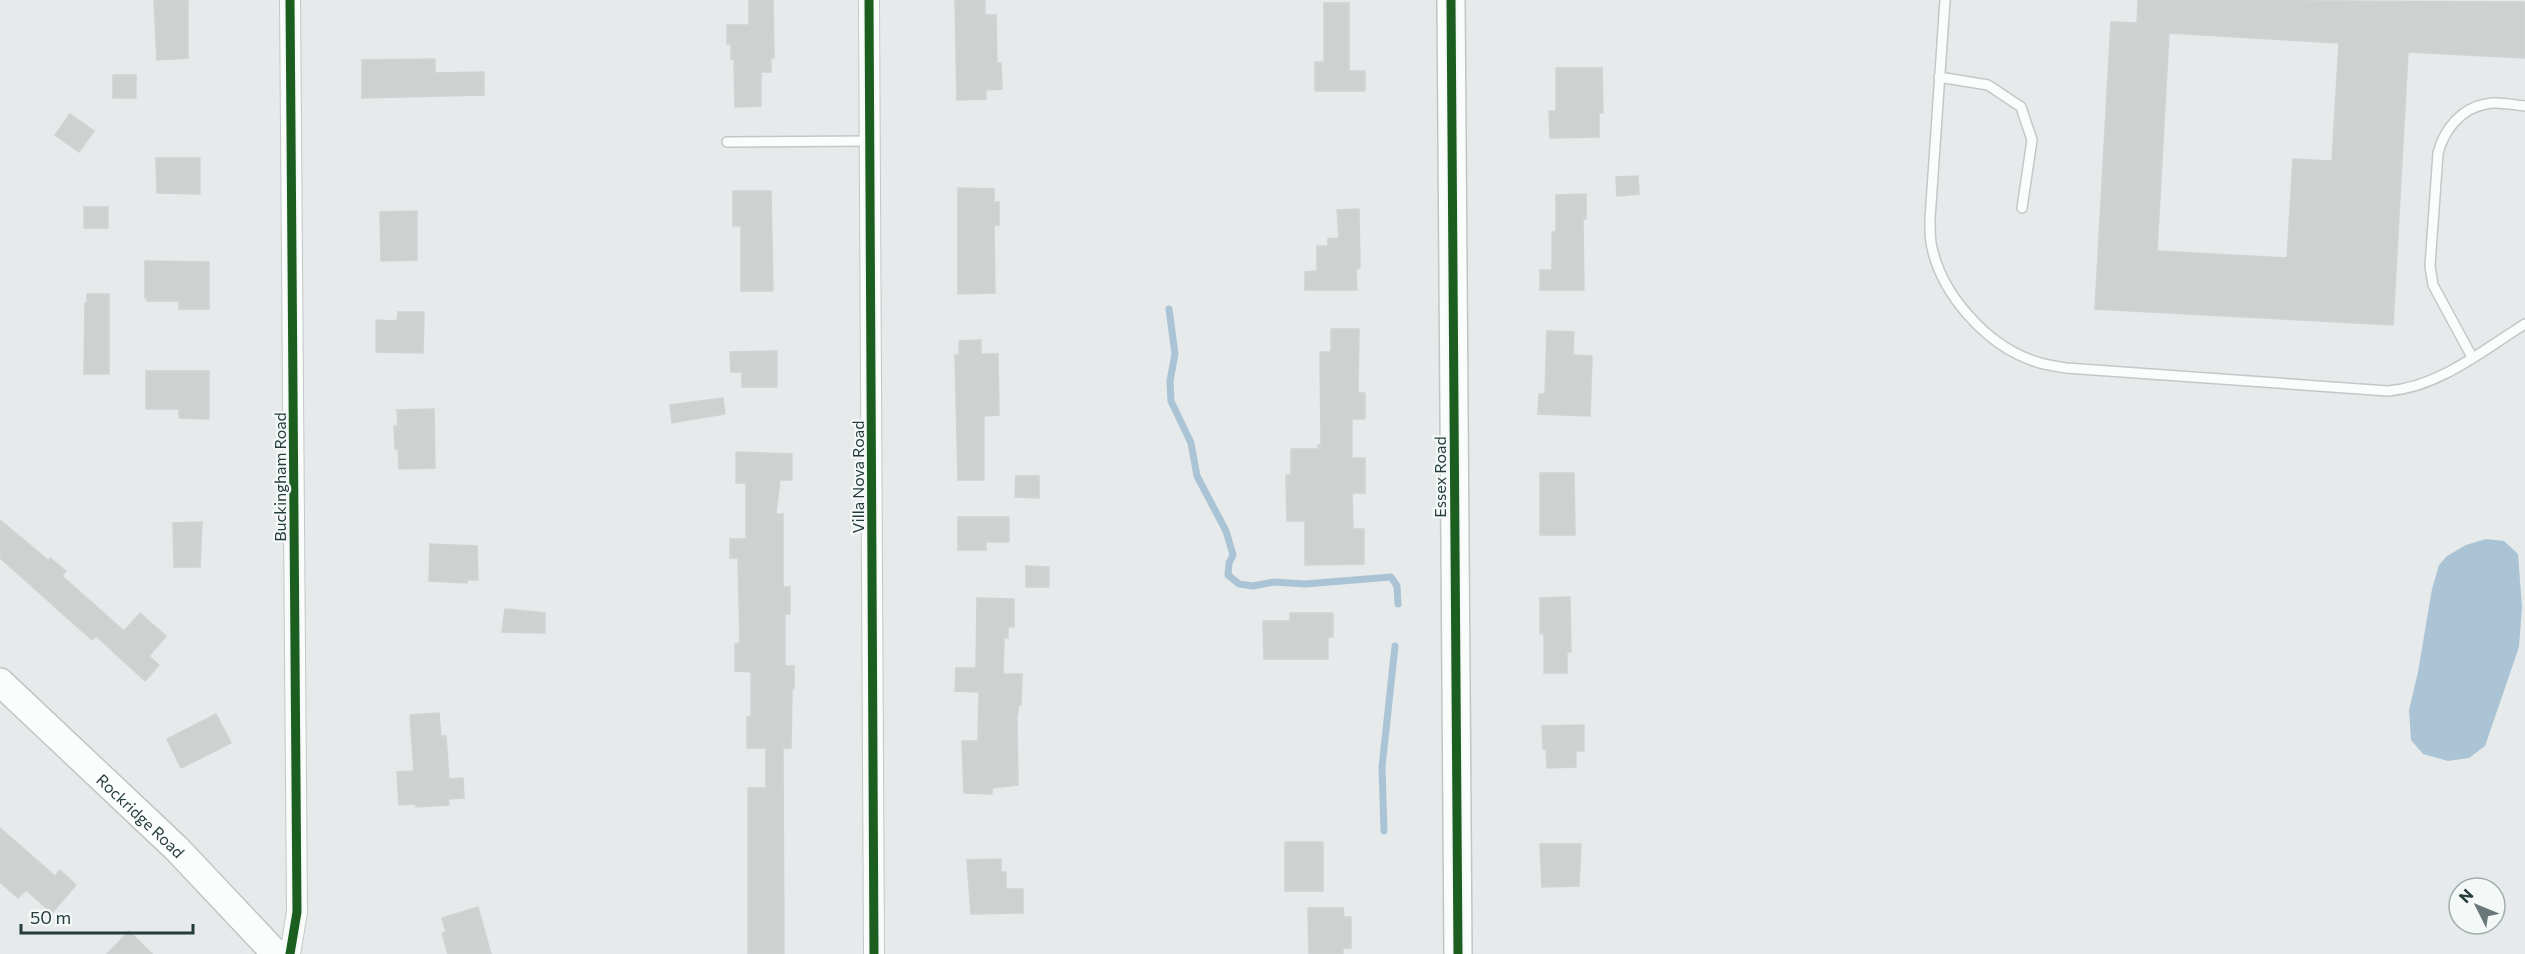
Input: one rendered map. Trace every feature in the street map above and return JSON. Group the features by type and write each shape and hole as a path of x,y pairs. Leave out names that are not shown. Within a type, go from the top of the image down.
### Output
{"street":[{"name":"Buckingham Road","path":"290,0 297,912 290,954"},
{"name":"Villa Nova Road","path":"869,0 874,954"},
{"name":"Essex Road","path":"1451,0 1458,954"},
{"name":"Rockridge Road","path":"0,682 177,849 276,954"}],"lane":[{"path":"1945,0 1930,219 1931,243 1938,266 1951,291 1984,331 2008,349 2034,361 2066,368 2388,391 2406,390 2430,383 2525,324"},
{"path":"1939,77 1988,85 2021,107 2032,140 2022,208"},
{"path":"2472,357 2433,285 2430,266 2438,153 2441,140 2453,123 2469,109 2488,103 2525,106"},
{"path":"727,142 870,141"}],"water":[{"path":"2486,539 2504,541 2518,554 2522,607 2519,647 2485,746 2469,758 2448,761 2423,754 2411,740 2409,710 2432,589 2439,565 2447,556 2466,545"}],"building":[{"path":"154,0 188,0 188,58 157,60"},
{"path":"749,0 773,0 774,58 771,58 771,72 761,72 761,106 735,107 734,58 731,59 731,44 727,44 727,25 749,25"},
{"path":"955,0 985,0 985,15 996,15 997,63 1001,63 1002,89 986,90 986,99 957,100"},
{"path":"2138,0 2525,2 2525,58 2408,52 2393,325 2095,309 2111,22 2137,23","holes":["2169,33 2339,43 2332,161 2293,159 2287,258 2157,251"]},
{"path":"1324,3 1349,3 1349,71 1365,71 1365,91 1315,91 1315,62 1324,62"},
{"path":"435,59 435,73 484,72 484,95 362,98 362,60"},
{"path":"1556,68 1602,68 1603,113 1599,113 1599,137 1550,138 1549,111 1556,111"},
{"path":"113,75 136,75 136,98 113,98"},
{"path":"70,114 94,131 79,152 55,135"},
{"path":"156,158 200,158 200,194 157,193"},
{"path":"1638,176 1639,194 1617,196 1616,177"},
{"path":"958,188 994,189 994,202 999,202 999,225 994,225 995,293 958,294"},
{"path":"733,191 771,191 773,291 741,291 741,226 733,226"},
{"path":"1586,194 1586,219 1583,219 1584,290 1540,290 1540,270 1552,270 1552,232 1556,232 1556,195"},
{"path":"84,207 108,207 108,228 84,228"},
{"path":"1359,209 1360,268 1356,269 1357,290 1305,290 1305,272 1317,271 1317,246 1328,246 1328,239 1339,238 1337,210"},
{"path":"417,211 417,260 381,261 380,212"},
{"path":"145,261 209,262 209,309 179,309 179,301 147,301 145,298"},
{"path":"87,294 109,294 109,374 84,374"},
{"path":"398,312 424,312 423,353 376,352 376,320 397,321"},
{"path":"1331,329 1359,329 1358,393 1365,393 1365,419 1352,419 1352,458 1365,458 1365,493 1352,493 1353,529 1364,529 1364,564 1305,565 1305,521 1287,521 1286,475 1291,475 1291,449 1318,449 1318,445 1321,445 1320,352 1331,352"},
{"path":"1547,331 1574,332 1573,355 1592,356 1590,416 1538,414 1539,394 1545,394"},
{"path":"981,340 981,354 998,354 999,415 984,416 984,480 958,480 955,355 959,355 959,341"},
{"path":"777,351 777,387 742,387 742,372 731,372 730,352"},
{"path":"146,371 209,371 209,419 179,418 179,409 146,409"},
{"path":"723,398 725,414 672,423 670,405"},
{"path":"434,409 435,468 399,469 394,426 398,426 397,410"},
{"path":"736,452 792,454 792,480 780,480 776,514 783,514 783,587 790,587 790,614 785,614 785,666 794,666 791,748 783,748 784,954 748,954 748,788 766,788 766,748 747,748 747,717 751,717 751,672 735,671 735,644 740,643 738,558 730,558 730,539 746,539 746,483 736,483"},
{"path":"1540,473 1574,473 1575,535 1540,535"},
{"path":"1016,476 1039,476 1039,498 1015,497"},
{"path":"958,517 1009,517 1009,542 986,542 986,550 958,550"},
{"path":"0,520 48,560 50,558 66,571 62,576 124,631 140,613 166,636 149,656 159,665 145,681 96,636 92,640 0,558"},
{"path":"202,522 200,567 174,567 173,523"},
{"path":"430,544 477,546 478,580 467,580 467,583 429,581"},
{"path":"1026,566 1049,567 1049,587 1026,587"},
{"path":"1570,597 1571,652 1567,652 1567,673 1544,673 1544,634 1540,634 1540,598"},
{"path":"977,598 1014,599 1014,627 1008,627 1008,638 1004,638 1003,674 1022,674 1021,705 1019,705 1017,717 1018,785 992,788 992,794 964,793 962,741 978,741 979,692 955,691 956,668 976,668"},
{"path":"505,609 545,613 545,633 502,632"},
{"path":"1290,613 1333,613 1333,637 1328,637 1328,659 1264,659 1263,621 1290,621"},
{"path":"439,713 441,736 446,736 449,779 463,778 464,798 448,799 449,805 416,807 416,804 399,805 397,772 414,771 410,715"},
{"path":"216,714 231,743 181,768 167,739"},
{"path":"1584,725 1584,751 1576,751 1576,767 1547,768 1542,726"},
{"path":"0,828 55,876 60,870 76,885 52,913 26,890 18,898 0,882"},
{"path":"1285,842 1323,842 1323,891 1285,891"},
{"path":"1540,844 1581,844 1579,886 1542,887"},
{"path":"1001,859 1001,872 1006,872 1006,889 1023,889 1023,913 971,914 967,860"},
{"path":"478,907 491,954 448,954 442,933 446,932 442,918"},
{"path":"1308,908 1343,908 1344,917 1351,917 1351,948 1343,948 1343,954 1309,954"},
{"path":"129,931 152,954 107,954"}],"waterway":[{"path":"1169,309 1175,354 1170,381 1171,401 1191,443 1197,476 1226,531 1233,555 1229,563 1228,575 1239,584 1253,586 1274,582 1305,584 1391,577 1397,586 1398,604"},
{"path":"1384,831 1382,767 1395,646"}],"cycle path":[{"path":"290,0 297,912 290,954"},
{"path":"869,0 874,954"},
{"path":"1451,0 1458,954"}]}
